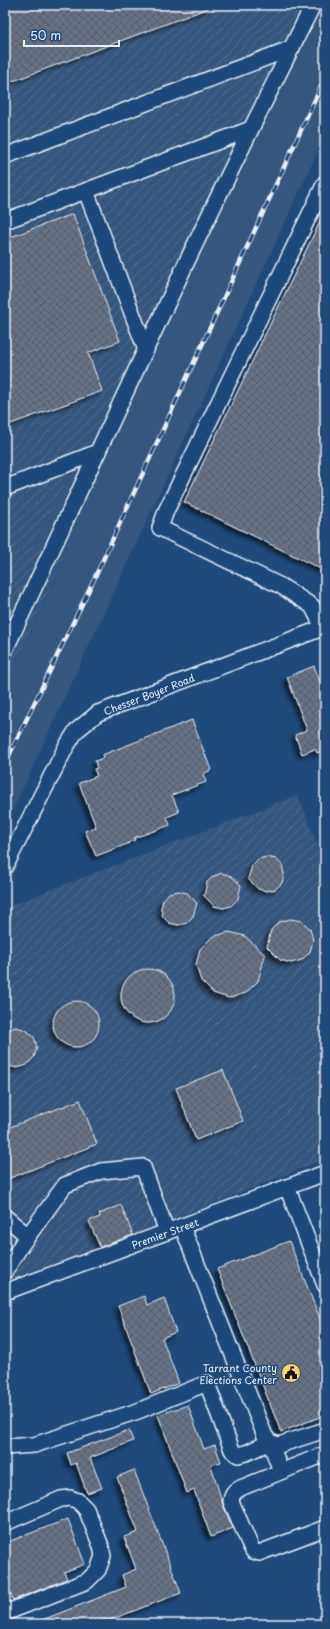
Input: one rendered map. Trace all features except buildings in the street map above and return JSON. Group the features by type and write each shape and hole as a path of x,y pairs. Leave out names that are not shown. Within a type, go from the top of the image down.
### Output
{"street":[{"path":"5,650 188,260 313,5"},
{"path":"5,156 292,48"},
{"path":"5,221 251,129"},
{"path":"324,627 312,606 281,586 160,528 166,510 325,183"},
{"path":"86,191 146,350"},
{"path":"5,488 98,452"},
{"name":"Chesser Boyer Road","path":"5,867 66,746 76,731 98,713 324,627"},
{"path":"5,1271 65,1185 101,1171 143,1167 167,1232"},
{"name":"Premier Street","path":"5,1292 325,1173"},
{"path":"287,1187 325,1284"},
{"path":"5,1217 28,1236"},
{"path":"182,1226 265,1436 270,1442 281,1471"},
{"path":"5,1447 34,1444 138,1411 207,1383 232,1450 238,1455 270,1442 279,1445 325,1430"},
{"path":"325,1454 243,1486 236,1491 232,1496 231,1501 250,1545 254,1551 259,1553 325,1528"},
{"path":"5,1523 62,1499 70,1498 78,1501 86,1509 102,1546 103,1556 98,1570 87,1581 5,1613"}],"shaded area":[{"path":"5,5 324,5 313,28 33,544 65,558 5,687"},
{"path":"324,5 325,136 5,827 5,687 65,559 33,544 313,28"},
{"path":"298,795 325,864 325,1159 5,1286 6,907"}],"railway":[{"path":"5,764 96,575 325,78"}],"place":[{"name":"Tarrant County Elections Center","path":"291,1373"}]}
